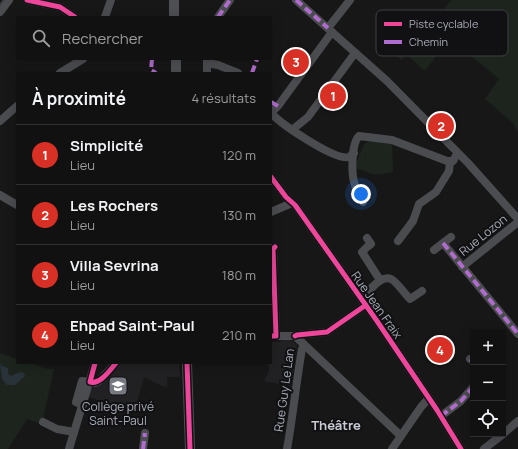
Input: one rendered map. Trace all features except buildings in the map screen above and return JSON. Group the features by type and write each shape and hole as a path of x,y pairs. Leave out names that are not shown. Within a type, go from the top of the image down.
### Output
{"main road":[{"path":"174,0 174,16"},
{"path":"176,60 176,72"},
{"path":"187,364 190,449"}],"street":[{"path":"0,12 10,0"},
{"path":"27,0 60,7 73,16"},
{"path":"105,16 111,0"},
{"path":"219,16 230,0"},
{"path":"296,0 387,81 487,184 518,221"},
{"path":"272,112 278,106 350,0"},
{"path":"292,130 308,117 355,53"},
{"path":"62,72 81,60"},
{"path":"207,72 207,61 236,72"},
{"path":"0,112 14,108"},
{"path":"0,121 14,108"},
{"path":"272,114 304,139 325,150 346,157 350,156 354,152"},
{"path":"364,202 356,190 353,180 354,152 356,139 359,136 392,140 450,162"},
{"path":"398,241 413,221 419,204 436,192 449,171 450,162 457,154"},
{"name":"Rue Jean Fraix","path":"272,178 295,205 364,302 441,416 461,449"},
{"path":"0,195 16,204"},
{"path":"272,212 292,203"},
{"name":"Rue Lozon","path":"462,267 518,221"},
{"path":"434,250 451,237"},
{"path":"367,238 371,244 362,252 380,280"},
{"path":"442,244 518,334"},
{"path":"275,247 273,249 273,336 294,336 328,332 364,302 380,280 387,278 392,279 410,299 422,291"},
{"name":"Rue Guy Le Lan","path":"287,449 302,350 304,346 294,336"},
{"path":"304,346 401,436"},
{"path":"90,382 95,364"},
{"path":"69,449 83,405 76,402 82,381 95,383 99,381 115,364"},
{"path":"441,416 461,401 470,390"},
{"path":"392,449 429,398"},
{"path":"506,431 518,421"},
{"path":"43,422 54,428 74,432"},
{"path":"143,449 145,433"},
{"path":"484,449 499,437"}],"shaded area":[{"path":"451,0 518,0 518,132 513,123 485,99 499,79 471,56 508,56 508,10 444,10"},
{"path":"397,56 405,56 402,60"},
{"path":"408,56 436,56 425,71"},
{"path":"371,140 392,142 393,172 376,174 354,169 364,144"},
{"path":"281,339 289,339 297,345 291,386 264,381 269,371 268,364 272,364 272,342 281,342"},
{"path":"0,353 16,359 16,364 33,364 48,369 54,369 42,424 27,419 8,449 0,449"},
{"path":"0,363 2,366 8,368 8,374 11,376 20,372 24,373 25,376 15,385 7,385 2,379"},
{"name":"Collège privé Saint-Paul","path":"117,364 179,364 180,377 167,377 167,387 144,377 135,410 88,397 90,391"}],"tram line":[{"path":"0,4 3,0"}],"marked path":[{"path":"219,16 230,0"},
{"path":"296,0 328,28"},
{"path":"152,60 151,70 154,72"},
{"path":"252,72 257,60"},
{"path":"272,103 278,106"},
{"path":"443,243 518,334"},
{"path":"441,416 461,401 470,390"},
{"path":"143,449 145,433"}],"cycle path":[{"path":"27,0 60,7 74,16"},
{"path":"272,178 286,197 295,205 377,321 437,410 461,449"},
{"path":"272,336 276,336 273,249 275,247"},
{"path":"295,336 327,332 366,305"},
{"path":"95,364 90,382 101,379 115,364"},
{"path":"187,364 190,449"}],"place":[{"name":"Villa Sevrina","path":"296,62"},
{"name":"Simplicité","path":"333,96"},
{"name":"Les Rochers","path":"441,126"},
{"name":"Ehpad Saint-Paul","path":"440,350"},
{"name":"Collège privé Saint-Paul","path":"118,386"}],"district":[{"name":"Théâtre","path":"336,425"}]}
